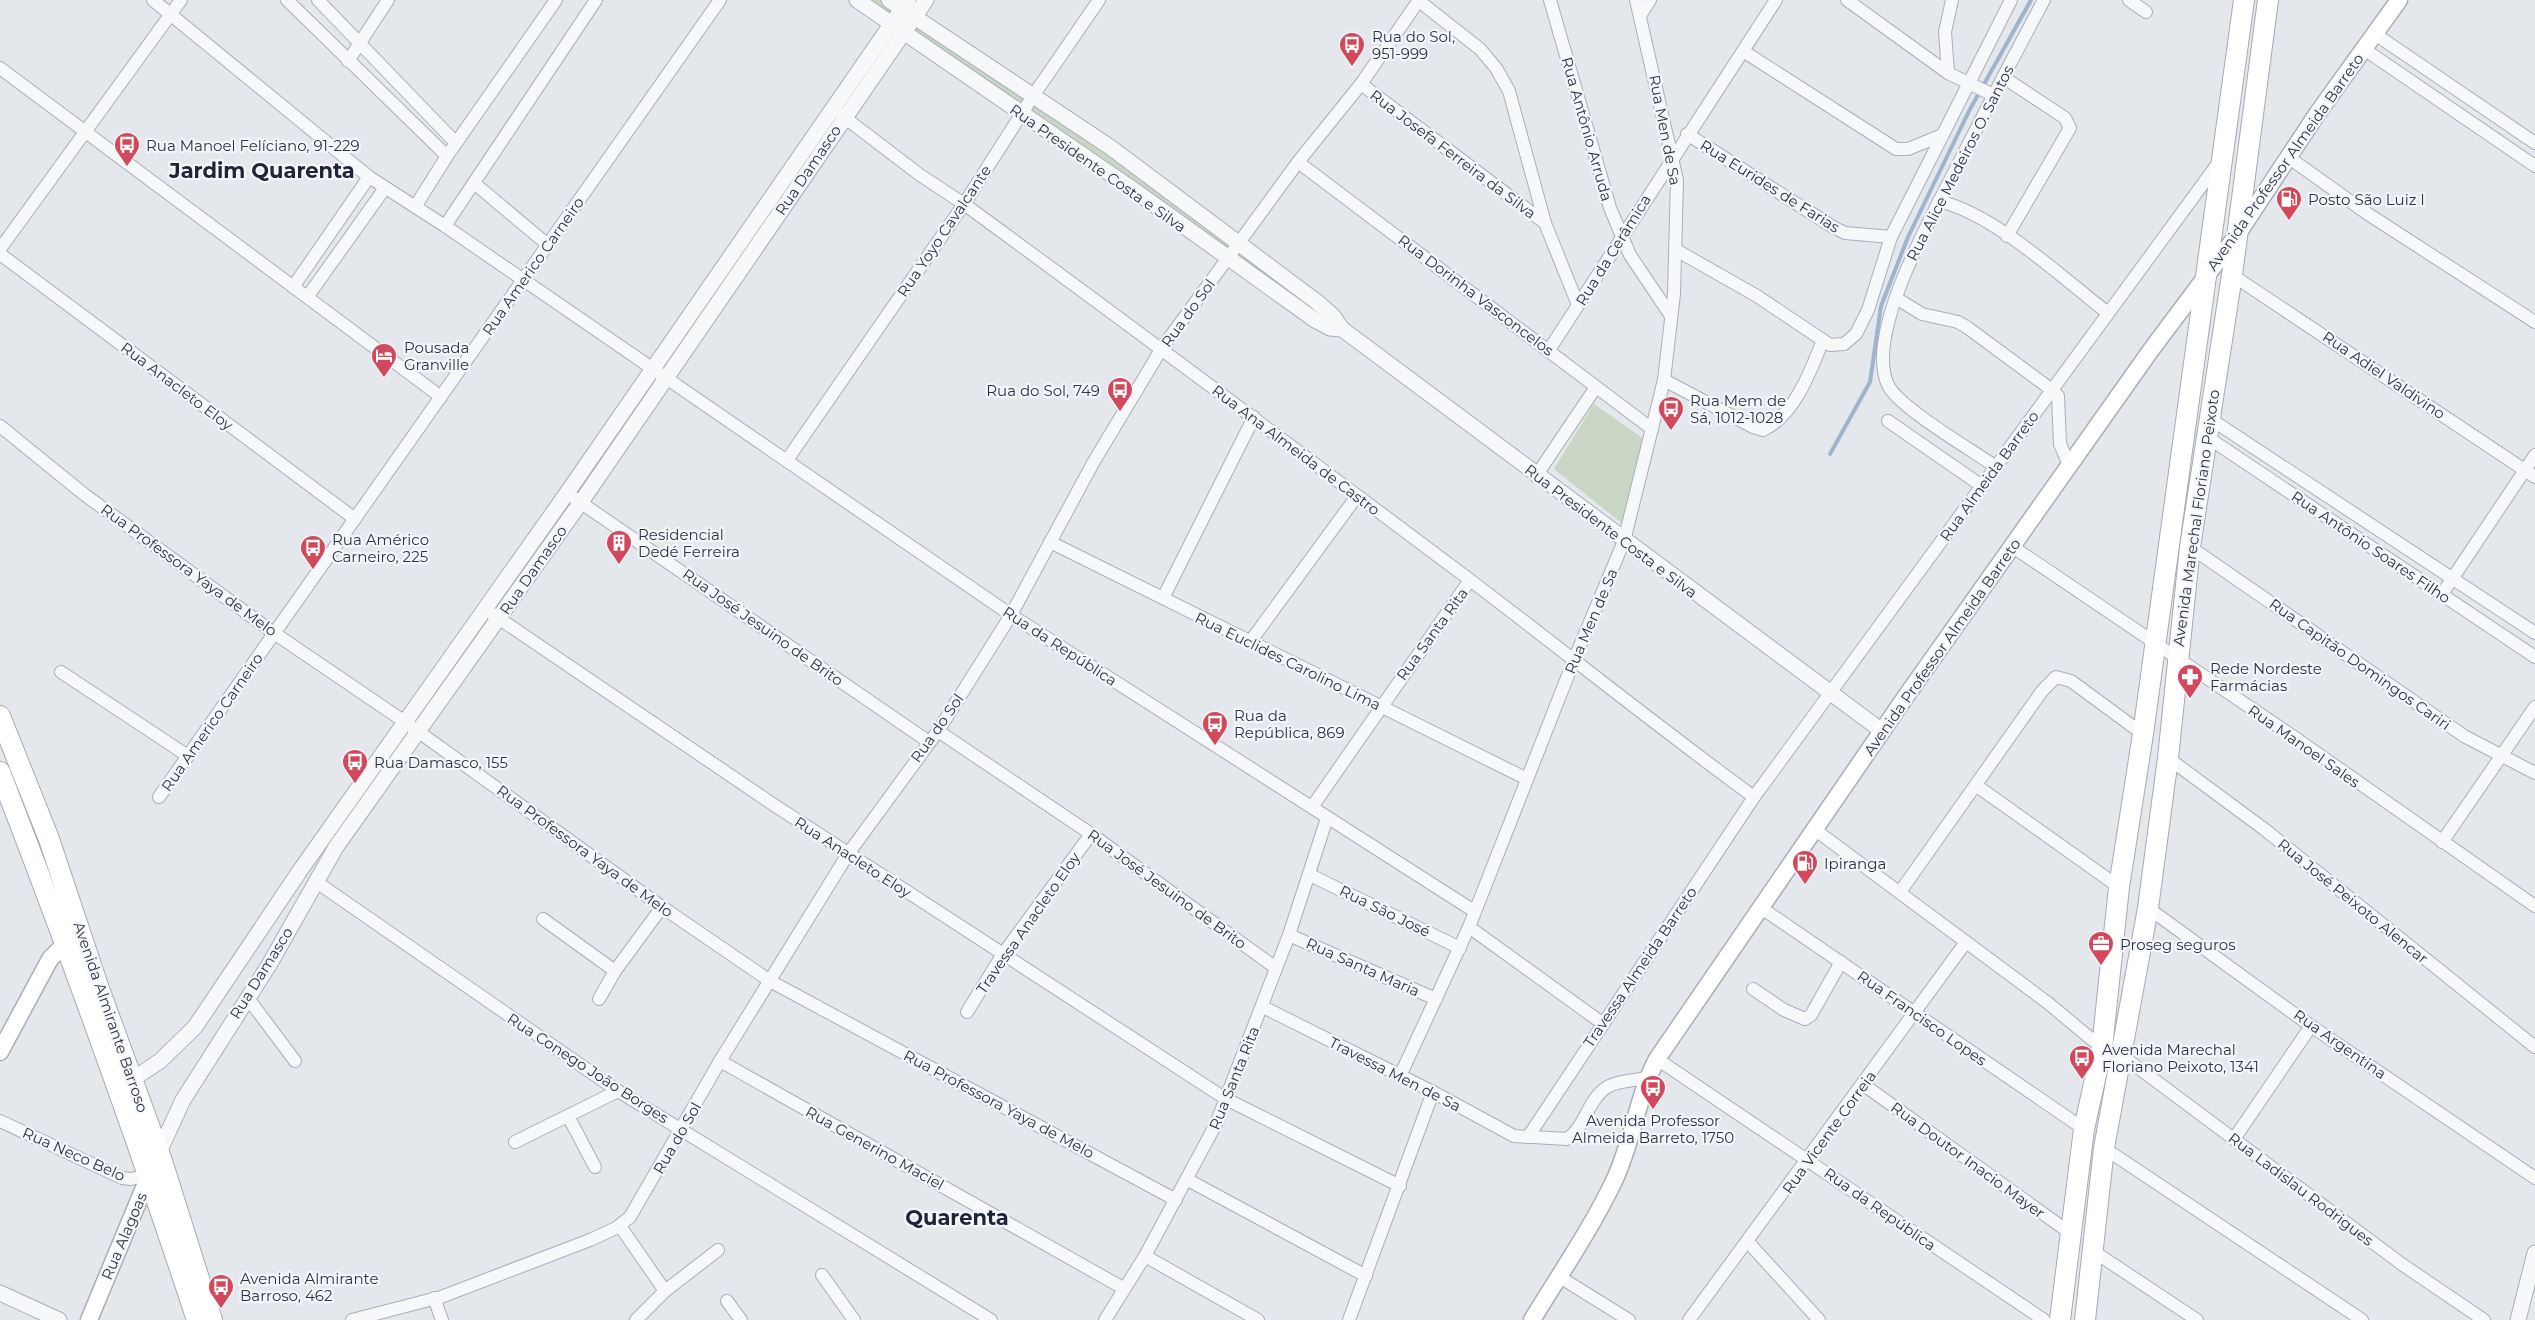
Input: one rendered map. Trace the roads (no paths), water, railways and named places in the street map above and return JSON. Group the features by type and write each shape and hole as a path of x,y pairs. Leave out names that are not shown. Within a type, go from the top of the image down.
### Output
{"main road":[{"name":"Avenida Marechal Floriano Peixoto","path":"2085,1320 2104,1148 2119,886 2143,734 2204,276 2224,155 2244,0"},
{"name":"Avenida Marechal Floriano Peixoto","path":"2060,1320 2073,1235 2084,1129 2111,1051 2148,908 2168,758 2176,657 2190,547 2232,275 2268,0"},
{"name":"Avenida Professor Almeida Barreto","path":"1532,1320 1615,1180 1647,1078 1657,1059 1882,731 2204,276 2237,235 2288,157 2398,0"},
{"name":"Avenida Almirante Barroso","path":"0,717 49,839 159,1152 212,1320"},
{"name":"Avenida Almirante Barroso","path":"0,772 66,942 149,1175 197,1320"},
{"path":"0,1052 50,959 66,942 88,952"},
{"name":"Rua Alagoas","path":"89,1320 159,1152"}],"street":[{"name":"Rua da República","path":"153,0 369,177 445,226 1011,615 1474,911"},
{"path":"0,249 181,0"},
{"path":"287,0 447,156"},
{"path":"318,0 456,143"},
{"path":"348,61 388,0"},
{"path":"415,207 447,156 556,0"},
{"path":"445,226 596,0"},
{"name":"Rua Americo Carneiro","path":"159,797 720,0"},
{"name":"Rua Presidente Costa e Silva","path":"857,0 1138,194 1322,325 1342,329"},
{"name":"Rua Presidente Costa e Silva","path":"889,0 908,9 1110,147 1317,302 1333,316 1342,329 1536,476 1882,731"},
{"name":"Rua Damasco","path":"133,1079 160,1061 195,1027 299,872 653,368 839,113 898,28 908,9 926,0"},
{"name":"Rua Yoyo Cavalcante","path":"787,460 964,204 1033,96 1100,0"},
{"name":"Rua Antônio Arruda","path":"1550,0 1606,196 1621,237 1671,316"},
{"name":"Rua Men de Sa","path":"1400,1076 1469,927 1574,660 1624,541 1664,380 1676,250 1677,180 1636,0"},
{"path":"1641,15 1650,0"},
{"name":"Rua da Cerâmica","path":"1549,350 1776,0"},
{"path":"1847,0 1948,73 1990,93"},
{"path":"1948,73 1945,32 1952,0"},
{"name":"Rua Alice Medeiros O. Santos","path":"1823,340 1836,346 1850,340 1862,323 1891,237 1940,136 1972,84 2011,0"},
{"name":"Rua Alice Medeiros O. Santos","path":"1996,466 1898,399 1886,380 1884,351 1896,298 1917,243 1990,93 2003,77 2044,0"},
{"path":"2129,0 2146,12"},
{"path":"1419,1 1479,49 1496,68 1509,92 1545,223 1578,305"},
{"name":"Rua do Sol","path":"352,1320 434,1298 620,1226 635,1210 720,1061 848,854 938,731 1011,615 1161,348 1298,162 1360,84 1419,1"},
{"path":"2375,34 2535,143"},
{"path":"2364,49 2535,166"},
{"path":"1743,51 1896,149 1908,149 1940,136"},
{"path":"0,68 441,397"},
{"path":"2003,77 2066,117 2070,123 2069,132 2007,236"},
{"name":"Rua Josefa Ferreira da Silva","path":"1360,84 1545,223"},
{"name":"Rua Damasco","path":"159,1152 183,1100 269,965 315,881 581,502 839,113"},
{"name":"Rua Ana Almeida de Castro","path":"839,113 920,175 964,204 1254,417 1470,580 1662,730 1754,797"},
{"name":"Rua Eurides de Farias","path":"1687,134 1833,227 1845,233 1891,237"},
{"name":"Rua Almeida Barreto","path":"1754,797 2224,155"},
{"path":"2288,157 2368,214 2535,322"},
{"name":"Rua Dorinha Vasconcelos","path":"1298,162 1652,429"},
{"path":"293,287 369,177"},
{"path":"474,183 548,244"},
{"path":"308,296 385,188"},
{"path":"1939,201 1978,216 2108,313"},
{"path":"1664,380 1753,427 1763,430 1780,416 1803,385 1823,340 1757,296 1676,250"},
{"name":"Rua Anacleto Eloy","path":"0,254 355,519"},
{"name":"Rua Adiel Valdivino","path":"2232,275 2530,474"},
{"path":"1896,298 1922,314 1958,322 2052,390 2058,396 2060,444 2070,467"},
{"path":"1536,476 1596,387"},
{"path":"1163,598 1254,417"},
{"path":"1888,421 1982,486"},
{"name":"Rua Professora Yaya de Melo","path":"0,426 85,495 274,633 405,722 662,907 771,981 1176,1200"},
{"name":"Rua Antônio Soares Filho","path":"2208,428 2453,578 2535,633"},
{"name":"Rua Antônio Soares Filho","path":"2208,428 2535,657"},
{"path":"2442,594 2530,474 2535,455"},
{"name":"Rua José Jesuino de Brito","path":"567,493 929,742"},
{"path":"1250,642 1357,496"},
{"name":"Rua Euclides Carolino Lima","path":"1050,542 1527,779"},
{"name":"Rua Manoel Sales","path":"2013,547 2535,906"},
{"name":"Rua Capitão Domingos Cariri","path":"2190,547 2464,736 2500,757 2535,772"},
{"name":"Rua Santa Rita","path":"1312,807 1380,706 1470,580"},
{"name":"Rua Anacleto Eloy","path":"485,609 848,854 1226,1099 1400,1186"},
{"path":"61,672 188,756"},
{"path":"1900,892 2042,691 2056,677 2071,681 2143,734"},
{"path":"2442,842 2535,707"},
{"name":"Rua José Jesuino de Brito","path":"938,731 1091,834 1276,968"},
{"name":"Rua José Peixoto Alencar","path":"2168,758 2264,829 2535,1047"},
{"path":"1977,786 2119,886"},
{"name":"Travessa Almeida Barreto","path":"1528,1137 1754,797"},
{"name":"Rua Santa Rita","path":"1105,1320 1188,1180 1226,1099 1289,935 1327,818"},
{"name":"Rua Ladislau Rodrigues","path":"1814,829 2403,1265 2484,1320"},
{"name":"Travessa Anacleto Eloy","path":"967,1012 1003,954 1091,834"},
{"name":"Rua São José","path":"1310,875 1460,948"},
{"name":"Rua Conego João Borges","path":"315,881 618,1091 991,1320"},
{"path":"599,999 615,971 662,907"},
{"name":"Rua Francisco Lopes","path":"1760,907 2084,1129"},
{"name":"Rua Argentina","path":"2148,908 2311,1026 2535,1178"},
{"path":"543,919 615,971"},
{"path":"1469,927 1602,1023"},
{"name":"Rua Santa Maria","path":"1289,935 1436,999"},
{"name":"Rua Vicente Correia","path":"1689,1320 1807,1158 1864,1085 1966,942"},
{"path":"1753,989 1784,1010 1805,1019 1811,1015 1841,962"},
{"path":"247,997 295,1061"},
{"name":"Travessa Men de Sa","path":"1263,1007 1433,1092 1514,1136 1567,1139 1578,1128 1600,1093 1610,1086 1647,1078"},
{"path":"2234,1139 2311,1026"},
{"name":"Rua da República","path":"1657,1059 2044,1320"},
{"name":"Rua Generino Maciel","path":"720,1061 1123,1288"},
{"name":"Rua Doutor Inacio Mayer","path":"1864,1085 2073,1235"},
{"path":"515,1142 618,1091"},
{"path":"1349,1320 1433,1092"},
{"path":"568,1116 595,1167"},
{"name":"Rua Neco Belo","path":"0,1121 122,1178 131,1179 149,1175"},
{"path":"2104,1148 2362,1320"},
{"path":"1188,1180 1366,1276"},
{"path":"620,1226 665,1292"},
{"path":"1748,1242 1819,1320"},
{"path":"636,1320 665,1292 718,1250"},
{"path":"2093,1251 2197,1320"},
{"path":"2518,1320 2535,1253"},
{"path":"1145,1256 1258,1320"},
{"path":"822,1275 854,1320"},
{"path":"1558,1276 1629,1320"},
{"path":"0,1293 59,1320"},
{"path":"434,1298 442,1320"},
{"path":"727,1300 741,1320"}],"waterway":[{"path":"1830,454 1870,382 1881,306 1908,237 1969,111 2031,0"}],"place":[{"name":"Rua do Sol, 951-999","path":"1352,68"},
{"name":"Rua Manoel Felíciano, 91-229","path":"127,168"},
{"name":"Posto São Luiz I","path":"2289,222"},
{"name":"Pousada Granville","path":"384,379"},
{"name":"Rua do Sol, 749","path":"1120,413"},
{"name":"Rua Mem de Sá, 1012-1028","path":"1671,432"},
{"name":"Residencial Dedé Ferreira","path":"619,566"},
{"name":"Rua Américo Carneiro, 225","path":"313,571"},
{"name":"Rede Nordeste Farmácias","path":"2190,700"},
{"name":"Rua da República, 869","path":"1215,747"},
{"name":"Rua Damasco, 155","path":"355,785"},
{"name":"Ipiranga","path":"1805,886"},
{"name":"Proseg seguros","path":"2101,967"},
{"name":"Avenida Marechal Floriano Peixoto, 1341","path":"2082,1081"},
{"name":"Avenida Professor Almeida Barreto, 1750","path":"1653,1111"},
{"name":"Avenida Almirante Barroso, 462","path":"221,1310"}],"district":[{"name":"Jardim Quarenta","path":"262,170"},
{"name":"Quarenta","path":"957,1217"}]}
